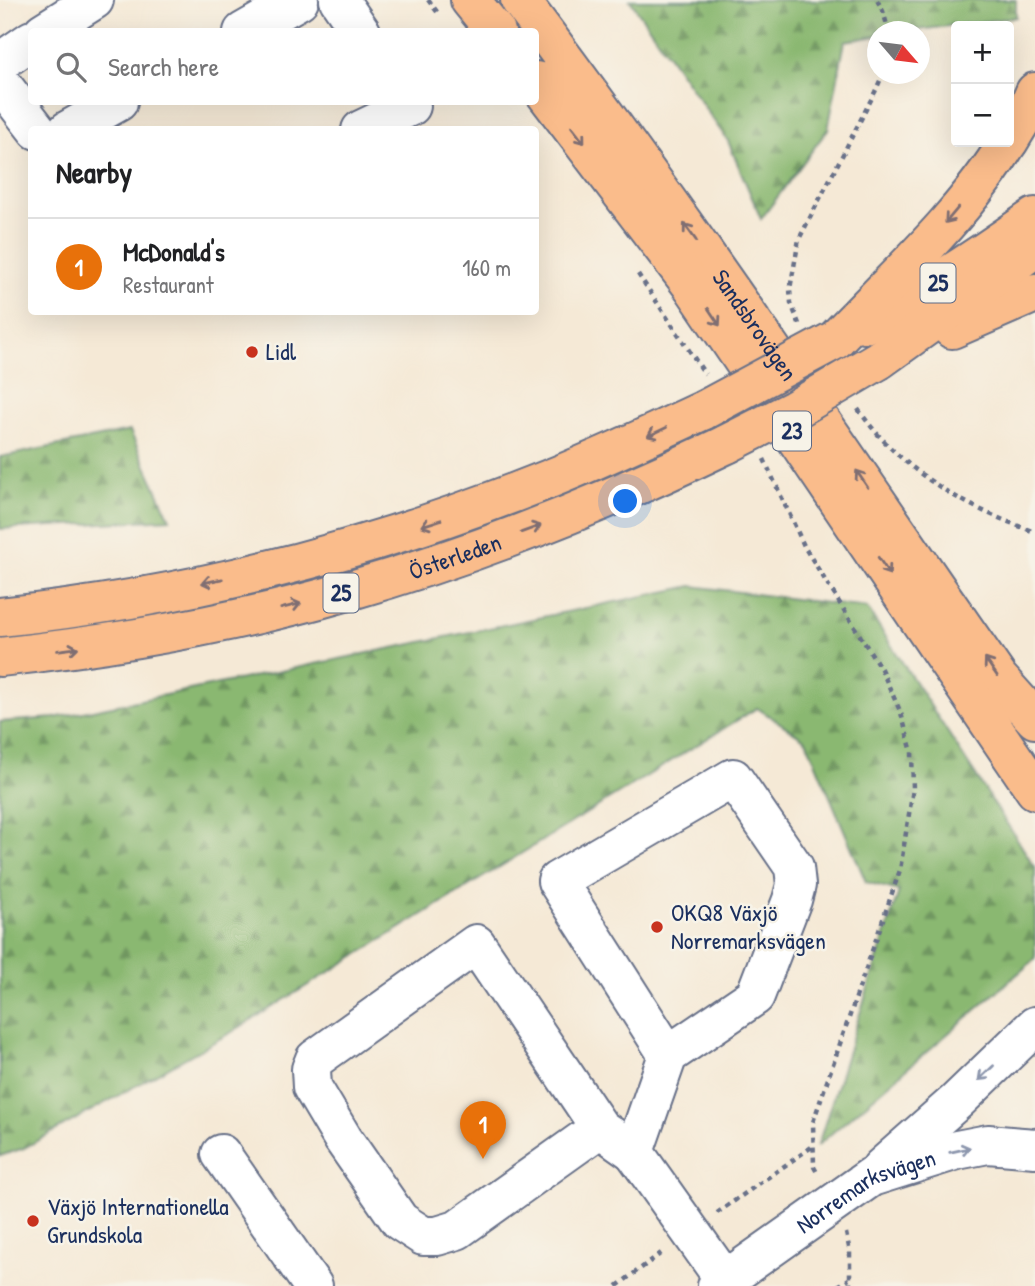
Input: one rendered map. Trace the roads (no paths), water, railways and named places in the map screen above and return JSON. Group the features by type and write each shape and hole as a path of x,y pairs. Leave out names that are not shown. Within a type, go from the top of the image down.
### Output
{"main road":[{"path":"470,0 493,28"},
{"name":"Sandsbrovägen","path":"520,0 590,92 774,349 999,678 1035,719"},
{"name":"Sandsbrovägen","path":"539,85 693,287 1035,790"},
{"path":"1014,133 1035,92"},
{"path":"835,340 930,241 1005,147"},
{"name":"25","path":"835,340 911,300 1035,218"},
{"name":"25","path":"879,360 1035,248"},
{"path":"879,360 1035,293"},
{"name":"Österleden","path":"0,617 65,610 255,572 352,548 435,522 610,454 706,394 835,340"},
{"name":"Österleden","path":"0,657 67,650 168,633 347,592 445,561 550,522 667,473 742,447 794,410 879,360"}],"street":[{"path":"49,28 93,0"},
{"path":"250,28 299,0"},
{"path":"339,0 357,28"},
{"path":"0,62 28,43"},
{"path":"0,82 34,126"},
{"path":"75,126 113,105"},
{"path":"373,126 414,112"},
{"path":"634,1152 668,1055 755,996 792,900 796,884 794,867 733,778 557,881 668,1055"},
{"path":"600,1128 457,1230 438,1236 423,1236 400,1221 343,1139 312,1087 311,1069 315,1059 476,944 600,1128 634,1152 724,1284"},
{"path":"872,1177 1035,1026"},
{"name":"Norremarksvägen","path":"724,1284 872,1177 988,1144 1035,1148"},
{"path":"221,1154 313,1286"}],"place":[{"name":"Lidl","path":"252,352"},
{"name":"OKQ8 Växjö Norremarksvägen","path":"657,927"},
{"name":"McDonald's","path":"483,1159"},
{"name":"Växjö Internationella Grundskola","path":"33,1221"}]}
